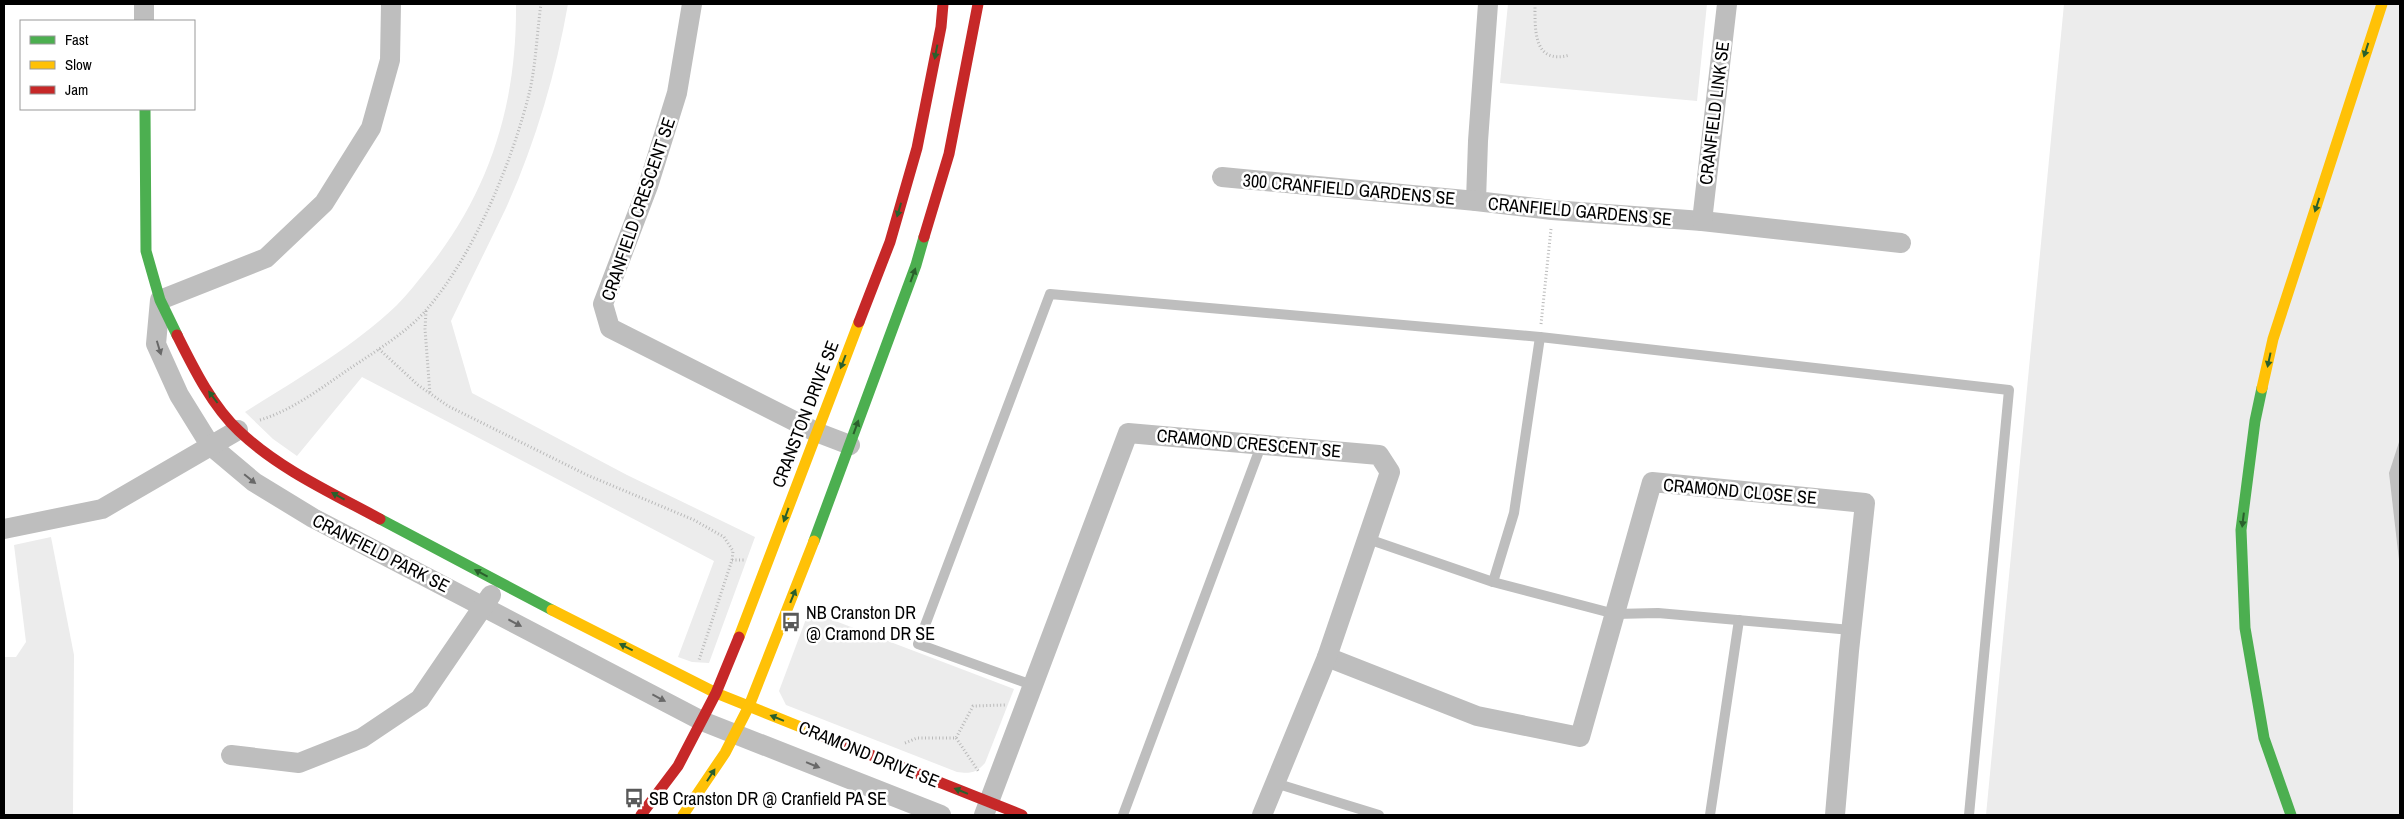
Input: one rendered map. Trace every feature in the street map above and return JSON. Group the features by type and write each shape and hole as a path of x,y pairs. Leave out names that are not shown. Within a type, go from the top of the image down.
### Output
{"main road":[{"name":"CRANSTON DRIVE SE","path":"641,815 678,766 716,693 766,570 816,432 890,242 917,148 941,27 943,4"},
{"path":"683,815 736,734 749,706 850,445 916,265 949,154 978,4"},
{"path":"2292,815 2264,738 2245,628 2242,530 2255,420 2273,339 2382,4"},
{"name":"CRANFIELD PARK SE","path":"145,110 146,251 160,300 201,382 238,430 286,467 499,583 716,693"},
{"name":"CRAMOND DRIVE SE","path":"716,693 896,766 987,809 1022,815"}],"street":[{"path":"144,4 144,20"},
{"path":"160,300 266,258 324,203 371,128 390,60 391,4"},
{"name":"CRANFIELD CRESCENT SE","path":"692,4 677,93 648,186 603,304 610,328 816,432 850,445"},
{"name":"CRANFIELD GARDENS SE","path":"1488,4 1478,141 1476,201 1552,210 1702,221 1901,243"},
{"name":"CRANFIELD LINK SE","path":"1702,221 1727,4"},
{"name":"300 CRANFIELD GARDENS SE","path":"1222,177 1476,201"},
{"name":"CRANFIELD PARK SE","path":"160,300 156,344 179,396 210,446 254,482 312,518 702,721"},
{"path":"4,529 102,509 238,430"},
{"name":"CRAMOND CRESCENT SE","path":"987,809 1128,433 1262,443 1379,455 1390,472 1327,657 1262,815"},
{"name":"CRAMOND CLOSE SE","path":"1327,657 1477,716 1580,738 1652,482 1866,503 1851,630 1835,815"},
{"path":"231,755 300,762 362,738 420,699 499,583"},
{"name":"CRAMOND DRIVE SE","path":"702,721 940,815"}],"lane":[{"path":"1032,685 918,644 1050,294 1540,337 2009,390 1969,815"},
{"path":"1493,582 1514,513 1540,337"},
{"path":"1123,815 1262,443"},
{"path":"1368,539 1493,582 1615,614 1658,613 1851,630"},
{"path":"1710,815 1739,620"},
{"path":"1275,783 1379,815"}],"path":[{"path":"258,420 273,416 302,401 378,349 426,311 444,288 473,238 514,145 530,90 541,4"},
{"path":"1535,4 1535,26 1538,42 1542,49 1550,57 1557,58 1570,55"},
{"path":"1540,337 1551,227"},
{"path":"426,311 425,330 430,394"},
{"path":"378,349 430,394 448,406 564,464 694,520 724,537 733,551 732,560 698,664"},
{"path":"732,560 748,560"},
{"path":"956,738 973,706 1011,705"},
{"path":"896,766 905,743 917,738 956,738"},
{"path":"956,738 979,772"}],"shaded area":[{"path":"516,4 568,4 551,82 526,159 506,208 451,321 472,393 627,475 755,537 709,663 692,662 678,657 714,561 362,377 297,456 273,439 245,412 324,362 380,321 408,293 448,241 467,210 483,178 505,112 515,41"},
{"path":"1508,4 1707,4 1697,101 1500,83"},
{"path":"2064,4 2400,4 2400,815 1986,815"},
{"path":"2400,439 2400,569 2389,473"},
{"path":"51,537 74,655 73,815 4,815 4,657 16,657 26,642 14,545"},
{"path":"809,611 1014,689 985,763 979,769 972,772 957,772 786,705 779,691"}],"traffic: fast":[{"path":"145,110 146,251 160,300 177,335"},
{"path":"814,541 916,265 924,237"},
{"path":"2262,388 2255,421 2241,530 2245,628 2264,738 2291,815"},
{"path":"380,519 552,610"}],"traffic: slow":[{"path":"2262,388 2273,339 2382,4"},
{"path":"739,637 859,322"},
{"path":"683,815 725,753 749,706 814,541"},
{"path":"552,610 716,693 823,736"}],"traffic: jam":[{"path":"859,322 890,242 917,148 941,27 943,4"},
{"path":"924,237 949,154 978,4"},
{"path":"177,335 212,398 239,431 289,469 380,519"},
{"path":"641,815 678,766 716,693 739,637"},
{"path":"823,736 1022,815"}],"place":[{"name":"NB Cranston DR @ Cramond DR SE","path":"791,622"},
{"name":"SB Cranston DR @ Cranfield PA SE","path":"634,798"}]}
